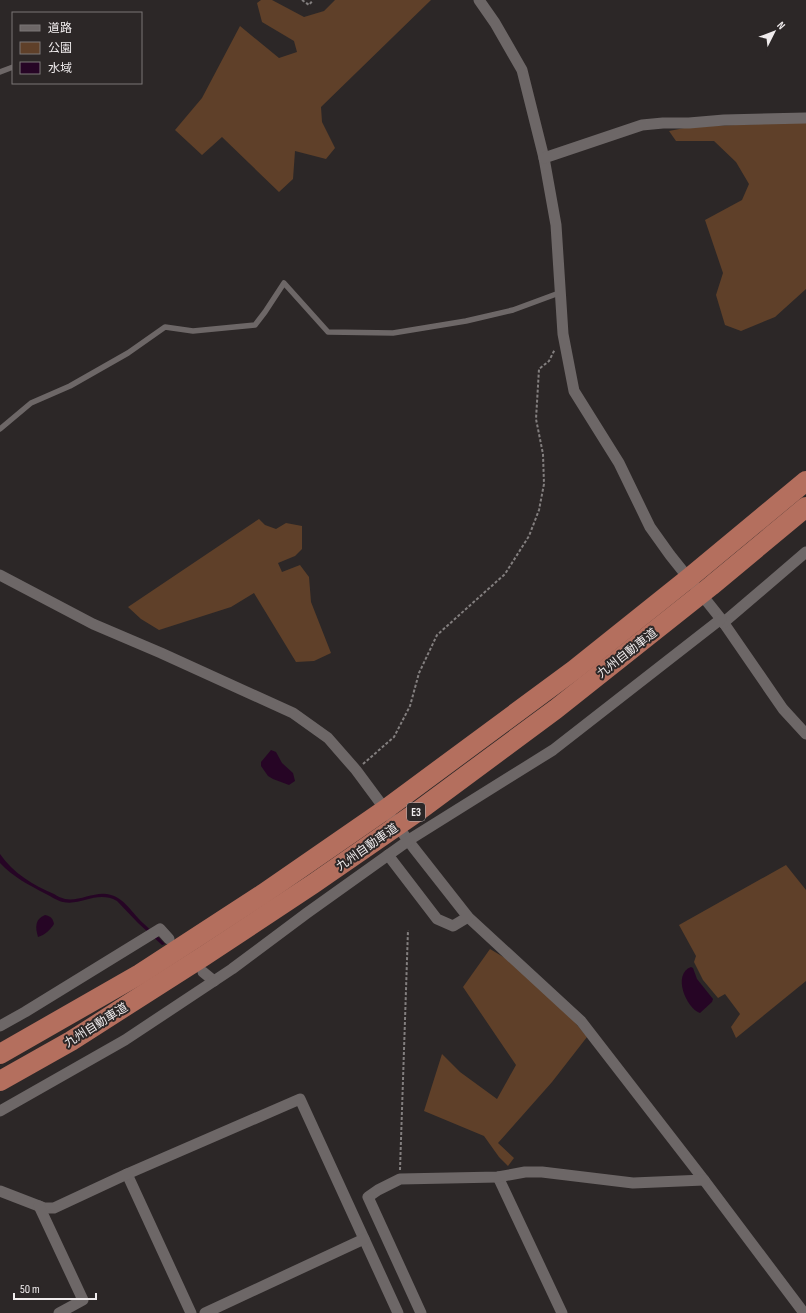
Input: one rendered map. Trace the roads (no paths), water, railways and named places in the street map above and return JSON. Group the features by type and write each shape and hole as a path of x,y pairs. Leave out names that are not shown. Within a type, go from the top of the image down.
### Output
{"highway":[{"name":"九州自動車道","path":"0,1054 146,970 263,894 386,810 574,670 689,578 806,481"},
{"name":"九州自動車道","path":"0,1081 71,1041 204,956 313,884 417,812 556,709 711,586 806,507"}],"street":[{"path":"480,0 522,70 544,158 556,225 559,293 563,334 574,391 619,463 650,527 722,621 783,709 806,734"},
{"path":"544,158 642,125 724,120 806,118"},
{"path":"0,1110 125,1040 232,969 388,855 450,813 553,750 722,621 806,552"},
{"path":"0,575 93,624 293,713 328,738 378,798 413,847 468,917 581,1021 704,1180 804,1313"},
{"path":"388,855 437,919 453,926 468,917"},
{"path":"0,1026 160,929 169,939"},
{"path":"203,972 214,981"},
{"path":"0,1191 44,1208 54,1208 127,1174 300,1099 398,1313"},
{"path":"421,1313 368,1197 400,1179 498,1177 525,1172 542,1172 633,1183 704,1180"},
{"path":"127,1174 191,1313"},
{"path":"498,1177 562,1313"},
{"path":"40,1206 82,1300 59,1313"},
{"path":"205,1313 364,1239"}],"lane":[{"path":"0,72 12,67"},
{"path":"0,428 31,403 70,386 128,353 165,328 193,330 255,324 265,312 284,283 328,332 393,333 466,321 513,310 559,293"}],"water":[{"path":"271,750 276,752 282,763 293,773 295,781 289,785 268,776 261,766 261,762"},
{"path":"0,854 17,873 24,878 62,898 76,899 105,894 120,899 165,944 162,945 117,901 103,897 70,903 59,901 16,877 0,863"},
{"path":"45,915 51,918 54,924 47,932 38,937 36,930 37,924 39,919"},
{"path":"691,967 693,968 697,979 713,999 712,1002 700,1013 690,1005 683,991 682,976 685,971"}]}
